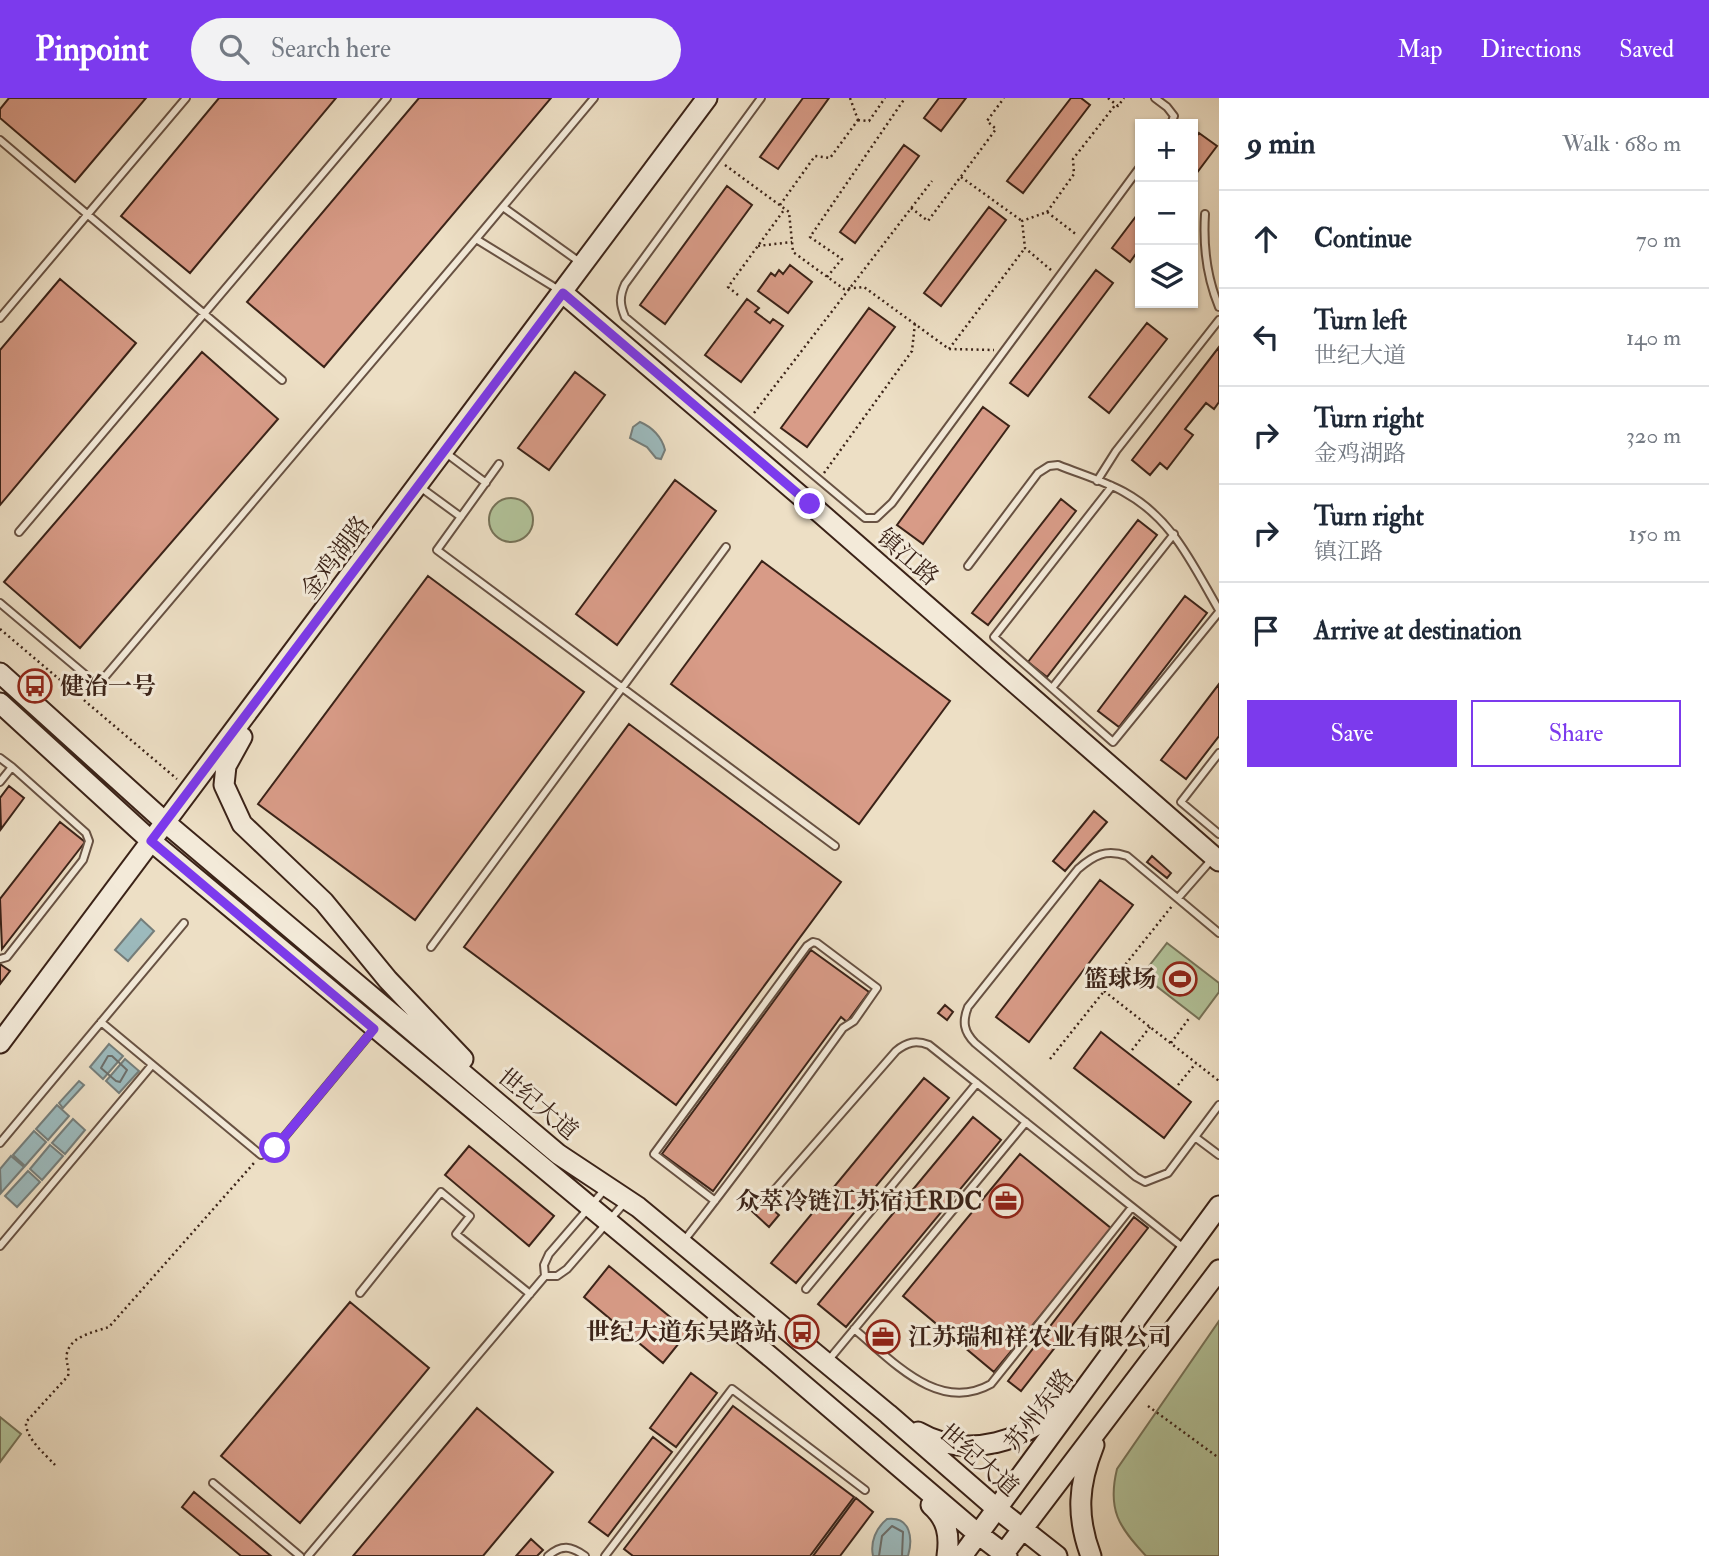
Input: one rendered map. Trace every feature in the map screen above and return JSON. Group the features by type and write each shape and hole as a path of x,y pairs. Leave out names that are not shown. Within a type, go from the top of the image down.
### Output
{"street":[{"name":"金鸡湖路","path":"0,1043 707,98"},
{"name":"镇江路","path":"563,293 1217,858"},
{"name":"世纪大道","path":"0,673 166,823 558,1154 627,1200 682,1243 888,1414 996,1508 1057,1556"},
{"path":"270,684 226,766 224,785 242,824 324,902 429,1025 558,1154"},
{"name":"世纪大道","path":"0,703 151,841 1004,1555"},
{"name":"苏州东路","path":"962,1556 1219,1206"},
{"path":"1004,1555 1219,1270"},
{"path":"888,1414 933,1440 955,1446 999,1441 1027,1430 1053,1413 1165,1278"},
{"path":"773,1359 938,1511 948,1532 947,1556"},
{"path":"1091,1556 1084,1536 1079,1506 1086,1466 1103,1425"}],"lane":[{"path":"0,318 186,98"},
{"path":"19,532 387,98"},
{"path":"0,603 88,677 95,682 103,679 594,98"},
{"path":"761,98 625,284 621,294 621,306 625,317 865,518 876,518 884,513 1135,174"},
{"path":"1155,98 1167,107 1174,116 1173,119"},
{"path":"0,140 282,380"},
{"path":"503,207 584,265"},
{"path":"1205,214 1203,243 1214,296 1219,307"},
{"path":"476,239 563,293"},
{"path":"1097,481 1116,451 1219,320"},
{"path":"444,452 486,483"},
{"path":"499,464 437,550 835,846"},
{"path":"968,566 1038,472 1049,466 1058,466 1112,486 1144,504 1174,534 1219,611 1113,742 994,637 1112,486"},
{"path":"419,486 461,517"},
{"path":"1052,688 1174,534"},
{"path":"430,947 726,547"},
{"path":"1219,753 1181,802 1219,834"},
{"path":"0,758 86,833 89,841 83,860 7,957 0,959"},
{"path":"0,782 12,767"},
{"path":"1219,933 1127,856 1113,851 1090,859 1078,869 968,1007 964,1017 968,1037 1136,1177 1146,1182 1168,1173 1219,1105"},
{"path":"1178,898 1217,858"},
{"path":"0,1143 184,923"},
{"path":"682,1243 715,1201 843,1028 854,1021 877,988 817,943 813,942 807,946 654,1154 715,1201"},
{"path":"101,1022 261,1155 275,1148 374,1029"},
{"path":"771,1194 903,1045 920,1042 929,1045 1186,1250"},
{"path":"0,1246 152,1065"},
{"path":"806,1289 976,1083"},
{"path":"826,1363 1026,1122"},
{"path":"1195,1137 1219,1155"},
{"path":"307,1556 545,1276 544,1265 549,1254 607,1187"},
{"path":"359,1293 441,1192 470,1216 456,1234 530,1294"},
{"path":"545,1276 557,1276 567,1269 627,1200"},
{"path":"854,1329 924,1385 951,1393 981,1390 991,1384 1132,1207"},
{"path":"605,1556 732,1388 865,1490"},
{"path":"213,1483 300,1556"},
{"path":"548,1556 555,1550 572,1547 585,1556"}],"path":[{"path":"850,98 858,120"},
{"path":"858,120 869,121 885,98"},
{"path":"827,277 842,259 810,237 905,98"},
{"path":"911,208 928,221 996,129 987,121 1004,98"},
{"path":"1108,98 1116,104"},
{"path":"1022,221 1047,212 1074,174 1073,159 1116,104 1118,106 1124,98"},
{"path":"780,206 815,156 830,158 858,120"},
{"path":"716,159 789,212 793,252 844,289 864,286 949,349 1005,350"},
{"path":"961,177 1022,221 1025,248 1059,277"},
{"path":"748,421 932,181"},
{"path":"738,295 728,288 785,209"},
{"path":"1047,212 1086,242"},
{"path":"758,246 792,242"},
{"path":"949,349 1025,248"},
{"path":"818,481 912,351 915,323"},
{"path":"0,629 190,791"},
{"path":"1050,1059 1178,898"},
{"path":"1104,991 1219,1081"},
{"path":"1171,1043 1190,1017"},
{"path":"1132,1050 1150,1027"},
{"path":"1178,1085 1196,1063"},
{"path":"55,1465 30,1437 26,1422 68,1376 67,1354 71,1346 76,1339 109,1326 261,1155"},
{"path":"1148,1406 1219,1458"}],"green space":[{"path":"511,498 527,504 533,520 527,536 511,542 495,536 489,520 495,504"},
{"name":"篮球场","path":"1167,943 1219,983 1219,992 1199,1019 1142,975"},
{"path":"1219,1321 1219,1556 1146,1556 1122,1527 1118,1517 1114,1496 1117,1469"},
{"path":"0,1417 21,1434 0,1462"}],"water":[{"path":"640,422 662,441 665,450 661,459 630,438 633,427"},
{"path":"141,919 154,931 128,961 115,950"},
{"path":"109,1044 123,1056 103,1079 90,1067"},
{"path":"125,1059 139,1071 119,1093 106,1081"},
{"path":"79,1081 84,1085 63,1108 59,1103"},
{"path":"57,1105 69,1116 48,1140 36,1129"},
{"path":"73,1119 85,1130 65,1154 52,1143"},
{"path":"34,1131 46,1142 25,1166 13,1155"},
{"path":"50,1145 63,1156 42,1180 30,1169"},
{"path":"11,1156 24,1167 1,1193 0,1169"},
{"path":"28,1171 40,1182 17,1207 5,1196"},
{"path":"887,1519 895,1519 906,1525 910,1536 908,1556 873,1556 875,1536"}],"building":[{"path":"9,98 146,98 75,182 0,118 0,109"},
{"path":"219,98 336,98 190,273 121,216"},
{"path":"419,98 551,98 324,367 247,302"},
{"path":"803,98 829,98 778,169 760,157"},
{"path":"939,98 966,98 941,131 924,118"},
{"path":"1071,98 1081,98 1090,105 1023,193 1007,181"},
{"path":"1198,134 1217,146 1198,171"},
{"path":"904,145 919,156 855,243 840,232"},
{"path":"727,186 752,205 665,324 640,305"},
{"path":"989,207 1006,220 941,306 924,293"},
{"path":"1135,218 1135,255 1130,262 1112,248"},
{"path":"790,265 812,282 788,313 758,291 771,273 775,276 779,270 783,274"},
{"path":"1096,270 1113,283 1028,396 1010,383"},
{"path":"60,279 136,343 0,505 0,350"},
{"path":"747,299 759,308 755,312 770,323 773,319 783,326 741,382 705,355"},
{"path":"869,308 895,327 807,447 781,428"},
{"path":"1147,323 1167,339 1109,413 1089,397"},
{"path":"1219,347 1219,402 1214,409 1206,403 1185,429 1193,435 1167,469 1160,463 1150,475 1132,460"},
{"path":"202,352 278,419 80,648 4,582"},
{"path":"575,372 605,395 549,470 518,448"},
{"path":"983,407 1009,426 923,544 897,525"},
{"path":"675,480 716,511 617,645 576,614"},
{"path":"1061,499 1076,511 988,625 972,613"},
{"path":"1138,520 1157,535 1047,677 1028,662"},
{"path":"762,561 950,701 859,824 671,684"},
{"path":"428,576 584,692 415,920 258,804"},
{"path":"1185,596 1207,613 1119,727 1098,711"},
{"path":"1219,684 1219,736 1186,779 1161,760"},
{"path":"629,724 841,882 676,1105 464,947"},
{"path":"9,786 24,798 1,829 0,798"},
{"path":"1094,811 1107,822 1065,871 1053,861"},
{"path":"60,822 85,842 2,949 0,899"},
{"path":"1152,856 1171,873 1167,878 1147,862"},
{"path":"1100,880 1133,905 1029,1042 996,1017"},
{"path":"811,950 869,992 847,1022 841,1017 713,1191 662,1154"},
{"path":"0,964 10,971 0,984"},
{"path":"945,1005 953,1012 947,1020 938,1013"},
{"path":"1101,1032 1191,1102 1164,1138 1074,1068"},
{"path":"924,1078 949,1098 796,1283 771,1263"},
{"path":"973,1117 1001,1140 846,1327 818,1304"},
{"path":"469,1146 554,1216 529,1246 445,1175"},
{"path":"1020,1154 1112,1229 994,1372 903,1296"},
{"path":"753,1193 779,1215 769,1227 744,1204"},
{"path":"1134,1217 1148,1228 1021,1391 1008,1381"},
{"path":"609,1266 688,1332 663,1363 584,1297"},
{"path":"350,1302 429,1368 300,1523 221,1456"},
{"path":"691,1373 717,1393 676,1447 650,1428"},
{"path":"733,1406 854,1497 810,1556 633,1556 624,1549"},
{"path":"477,1408 553,1472 483,1556 353,1556"},
{"path":"653,1437 672,1452 608,1536 589,1522"},
{"path":"194,1492 271,1556 241,1556 182,1507"},
{"path":"856,1498 873,1512 840,1556 813,1556"},
{"path":"531,1539 543,1550 537,1556 516,1556"}],"place":[{"name":"健治一号","path":"35,686"},
{"name":"篮球场","path":"1180,979"},
{"name":"众萃冷链江苏宿迁RDC","path":"1006,1201"},
{"name":"世纪大道东吴路站","path":"802,1332"},
{"name":"江苏瑞和祥农业有限公司","path":"883,1337"}],"route":[{"path":"275,1148 374,1029 151,841 563,293 810,504"}]}
